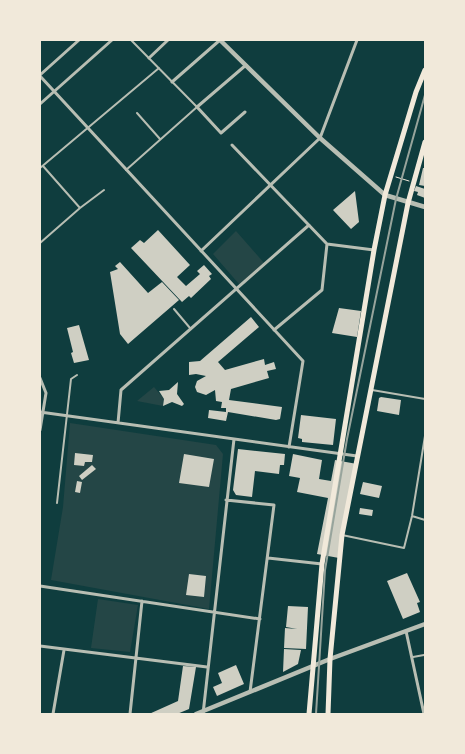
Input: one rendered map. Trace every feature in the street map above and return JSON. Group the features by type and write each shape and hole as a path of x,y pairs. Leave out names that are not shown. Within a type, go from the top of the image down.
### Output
{"main road":[{"path":"309,714 322,564 374,250 386,195 416,92 425,70"},
{"path":"328,714 330,659 342,535 356,456 408,203 425,142"}],"street":[{"path":"79,40 40,76 303,361 289,447"},
{"path":"40,104 112,40"},
{"path":"149,58 168,40"},
{"path":"172,82 220,40 320,138 386,195 425,207"},
{"path":"201,251 320,138 357,40"},
{"path":"245,112 221,133 196,107 246,65"},
{"path":"232,145 326,244 374,250"},
{"path":"118,423 121,390 192,330 309,225"},
{"path":"274,330 322,290 326,244"},
{"path":"40,378 46,393 40,430"},
{"path":"42,413 356,456"},
{"path":"203,713 234,439"},
{"path":"226,500 274,505 250,692"},
{"path":"268,558 322,564"},
{"path":"40,586 260,619"},
{"path":"130,714 142,601"},
{"path":"196,714 203,713 330,659 425,624"},
{"path":"406,631 424,714"},
{"path":"40,646 207,667"},
{"path":"53,714 64,650"}],"lane":[{"path":"126,170 196,107 131,40"},
{"path":"40,168 159,68"},
{"path":"137,113 160,139"},
{"path":"43,166 80,208"},
{"path":"40,243 104,190"},
{"path":"174,308 192,330"},
{"path":"57,503 65,416 71,379 77,375"},
{"path":"370,390 425,399"},
{"path":"342,535 404,548 412,516 425,436"},
{"path":"412,516 425,520"},
{"path":"413,657 424,654"}],"path":[{"path":"388,174 416,183"}],"shaded area":[{"path":"236,231 265,264 245,284 239,284 213,254"},
{"path":"154,387 164,399 163,406 137,401"},
{"path":"70,423 216,445 223,454 209,609 51,580 63,507"},
{"path":"98,599 138,605 130,652 91,648"}],"building":[{"path":"423,168 425,168 425,186 419,185"},
{"path":"416,186 425,189 425,198 417,195 418,192 414,191"},
{"path":"355,191 359,222 351,229 333,210"},
{"path":"158,230 190,265 177,277 186,286 200,274 197,271 204,265 212,274 209,276 211,279 191,298 189,296 182,302 131,248 140,240 144,243"},
{"path":"120,262 148,293 162,282 179,300 128,344 120,334 110,272 118,269 115,266"},
{"path":"339,308 361,311 357,337 332,333"},
{"path":"251,317 259,327 218,362 225,370 264,359 265,365 274,362 276,369 267,371 269,378 231,389 229,400 282,407 280,419 276,420 228,412 226,421 208,418 209,410 226,412 226,408 221,408 222,402 216,401 215,390 206,395 197,392 195,387 197,381 206,376 189,375 189,362 200,361"},
{"path":"79,325 89,360 74,363 67,328"},
{"path":"178,382 177,394 184,404 182,406 172,402 163,406 164,399 159,391 169,390"},
{"path":"379,398 401,400 399,415 377,411"},
{"path":"301,415 336,419 333,445 302,442 302,439 298,438"},
{"path":"238,449 285,454 284,465 280,465 279,474 255,471 252,497 236,495 233,490"},
{"path":"75,453 93,455 92,462 85,462 84,466 74,465"},
{"path":"184,454 214,459 209,487 179,483"},
{"path":"293,454 322,460 319,479 331,481 335,460 357,464 339,558 317,554 328,498 297,492 300,478 289,476"},
{"path":"92,465 96,469 82,480 79,476"},
{"path":"77,481 82,482 80,493 75,492"},
{"path":"363,482 382,486 379,498 360,494"},
{"path":"360,508 373,510 372,516 359,514"},
{"path":"407,573 420,602 417,603 420,612 403,619 387,581"},
{"path":"189,574 206,576 204,597 186,595"},
{"path":"288,606 308,607 306,649 284,648 285,628 297,629 286,627"},
{"path":"284,649 301,650 298,664 283,672"},
{"path":"236,665 244,684 217,696 213,687 222,683 218,673"},
{"path":"183,666 196,667 189,709 177,714 149,714 178,701"}],"railway":[{"path":"316,714 325,570 347,439 396,199 425,95"}]}
